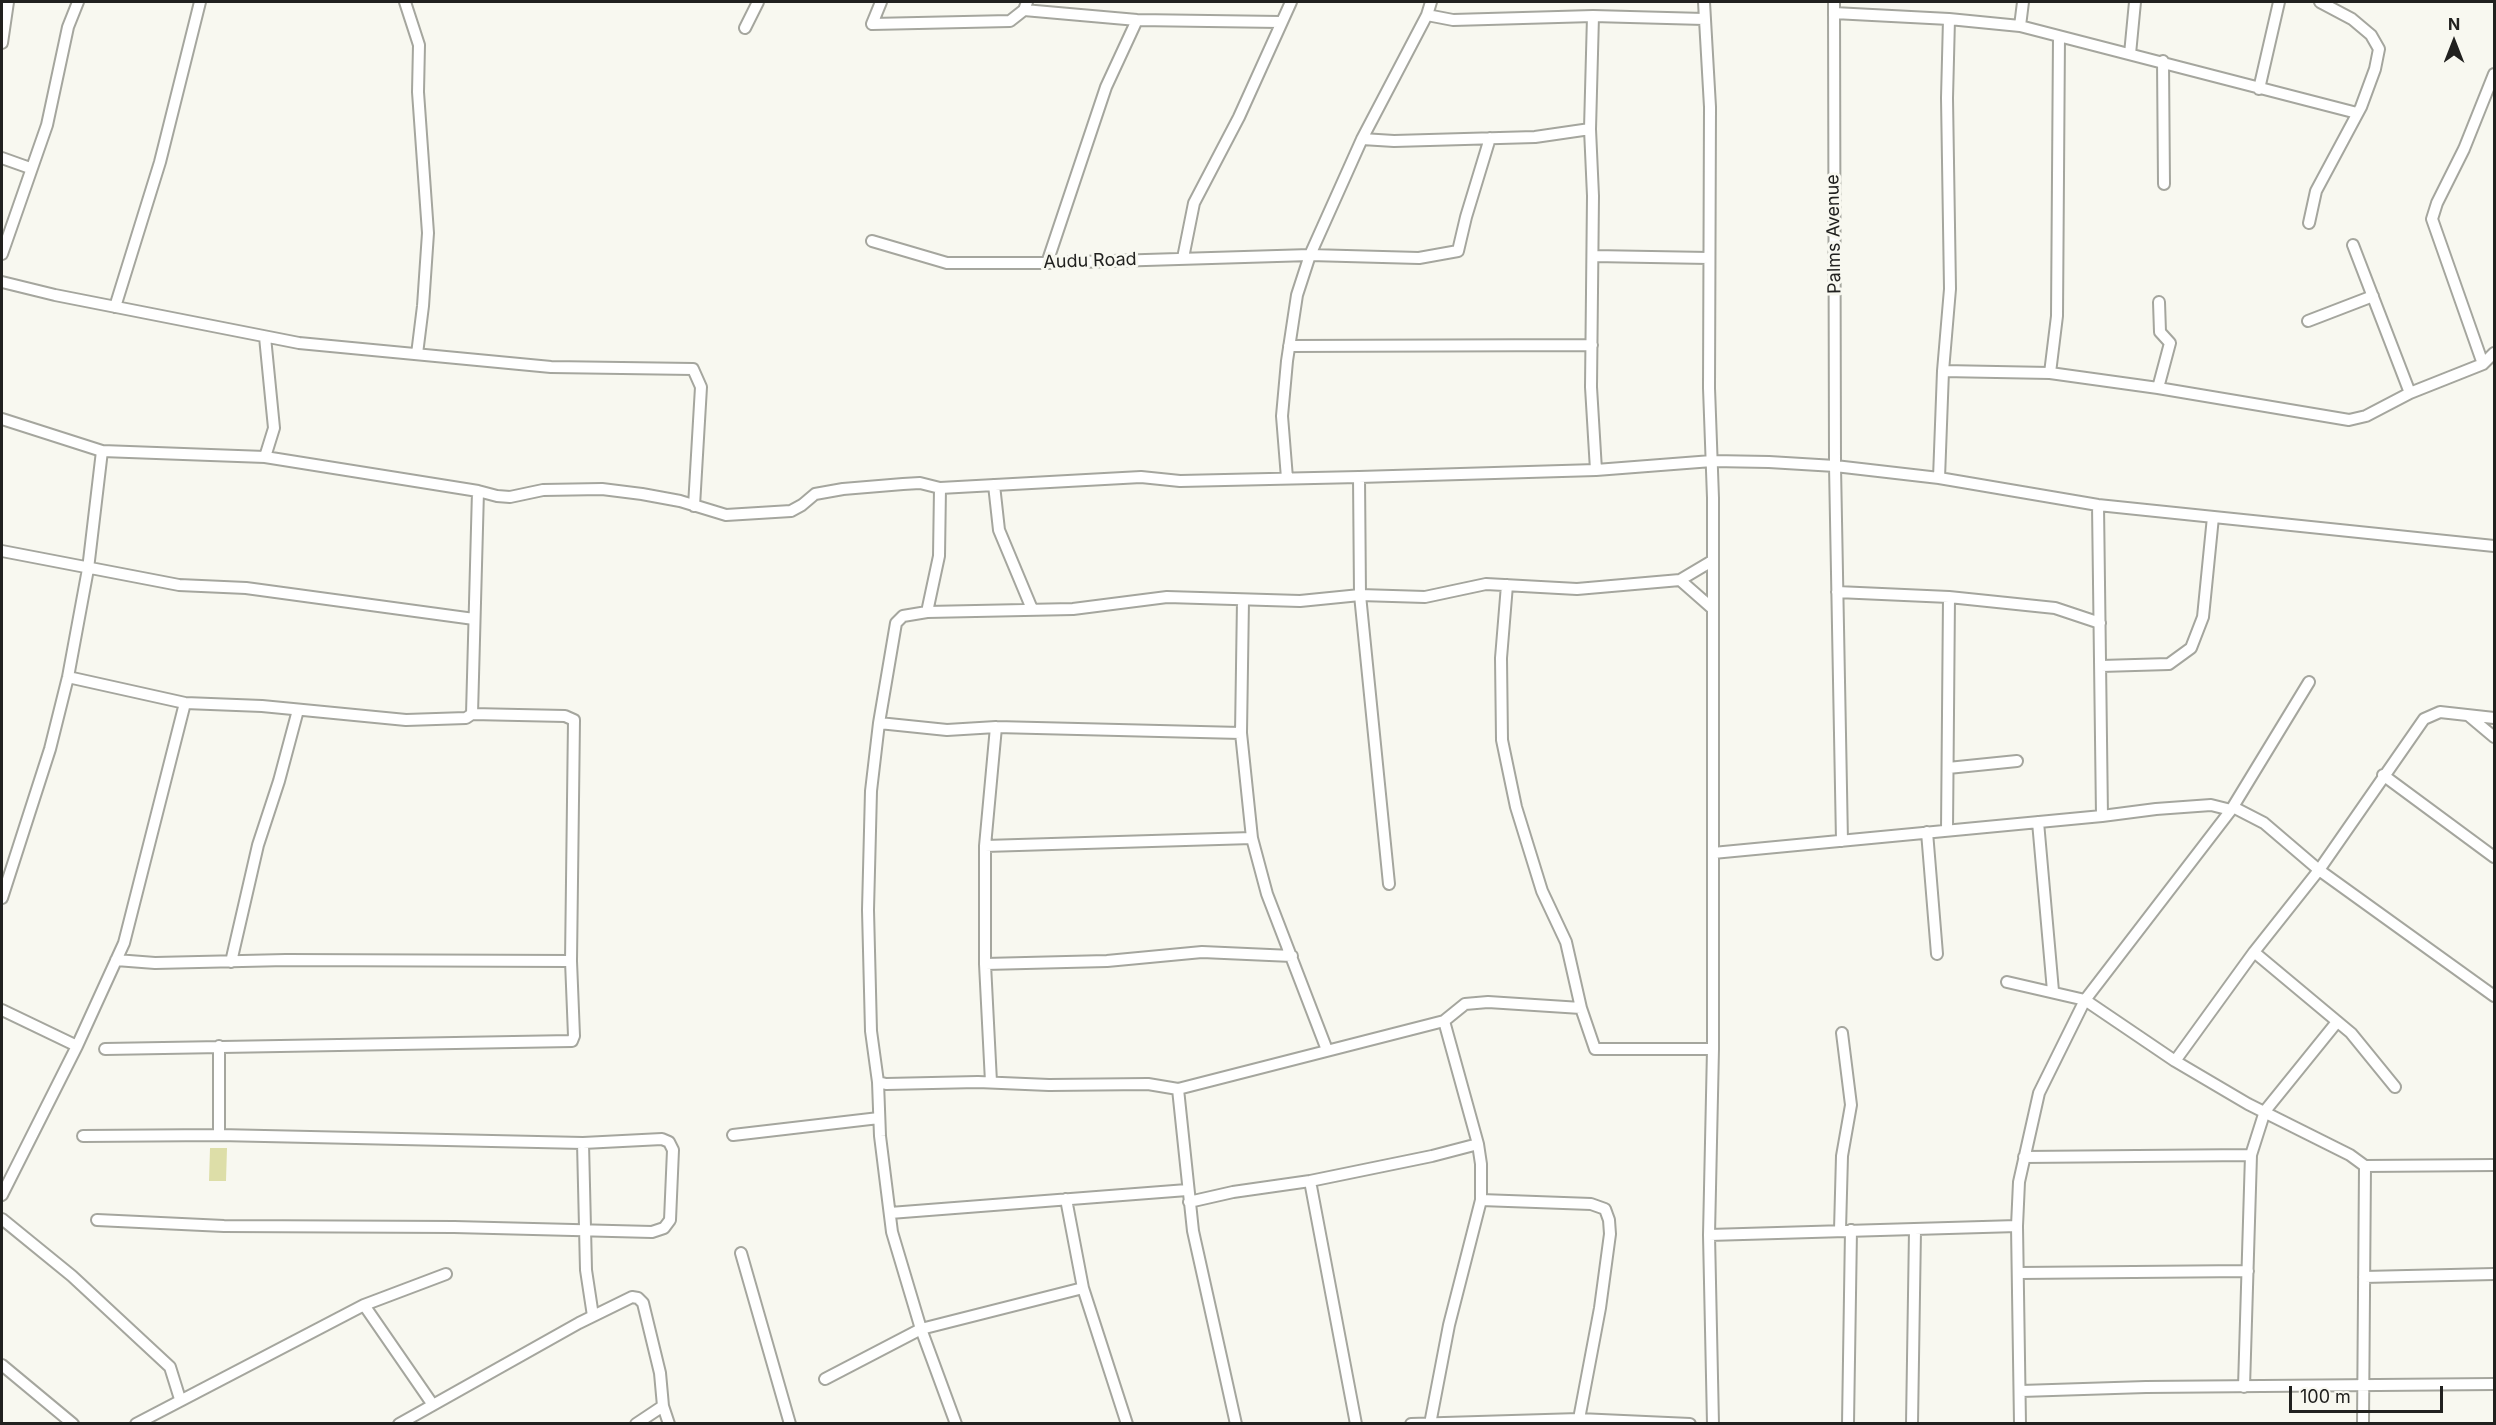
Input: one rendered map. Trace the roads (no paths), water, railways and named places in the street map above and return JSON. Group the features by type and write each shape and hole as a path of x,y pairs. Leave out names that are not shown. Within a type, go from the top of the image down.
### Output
{"street":[{"path":"2,43 8,2"},
{"path":"2,254 6,221 47,125 68,27 78,2"},
{"path":"115,307 160,162 200,2"},
{"path":"405,2 420,45 418,92 428,233 417,354"},
{"path":"745,28 758,2"},
{"path":"880,2 872,24 1010,21 1025,6 1137,20 1280,22"},
{"path":"1183,258 1194,203 1239,117 1291,2"},
{"path":"1287,478 1282,416 1289,346 1298,295 1311,255 1362,139 1427,15 1431,2"},
{"path":"1704,2 1710,107 1709,388 1713,609 1713,1049 1709,1235 1713,1424"},
{"name":"Palms Avenue","path":"1834,2 1835,466 1842,841"},
{"path":"2020,26 2023,2"},
{"path":"2130,54 2135,2"},
{"path":"2259,89 2279,2"},
{"path":"2309,223 2316,191 2357,113 2375,69 2379,50 2376,42 2352,19 2320,2"},
{"path":"1834,13 1949,19 2020,26 2163,61 2259,89 2357,113"},
{"path":"1427,15 1453,20 1593,16 1704,19"},
{"path":"1593,16 1590,129 1593,256 1591,387 1596,470"},
{"path":"1939,478 1943,371 1950,289 1947,98 1949,19"},
{"path":"1047,263 1106,87 1137,20"},
{"path":"2050,374 2057,316 2059,36"},
{"path":"2163,61 2164,184"},
{"path":"2483,364 2432,219 2437,203 2464,149 2494,74"},
{"path":"1362,139 1394,141 1535,137 1590,129"},
{"name":"Audu Road","path":"872,241 947,263 1047,263 1311,255 1419,258 1458,251 1490,138"},
{"path":"2,158 30,168"},
{"path":"2353,245 2410,393"},
{"path":"1593,256 1709,258"},
{"path":"2,282 299,343 551,367 693,369 701,387 694,507"},
{"path":"2308,321 2373,296"},
{"path":"2158,388 2170,343 2160,332 2159,302"},
{"path":"265,337 274,428 265,457"},
{"path":"1289,346 1592,345"},
{"path":"1943,371 2050,374 2158,388 2349,420 2366,416 2410,393 2483,364 2494,353"},
{"path":"2,419 102,451 265,457 510,497 543,490 602,489 642,494 726,515 790,511 815,494 843,489 920,483 940,488 1141,477 1180,481 1359,477 1596,470 1712,461 1835,466 1939,478 2098,505 2494,546"},
{"path":"2,898 50,749 68,677 88,569 102,451"},
{"path":"1359,477 1360,595 1389,884"},
{"path":"994,485 999,530 1032,609"},
{"path":"927,612 939,556 940,488"},
{"path":"472,714 478,491"},
{"path":"2098,505 2102,816"},
{"path":"2101,666 2169,664 2191,648 2203,617 2213,517"},
{"path":"2,551 179,585 246,588 474,619"},
{"path":"956,1424 921,1329 892,1232 871,1031 868,910 871,791 879,723 896,623 903,616 927,612 1073,609 1167,597 1300,601 1360,595 1425,597 1486,584 1577,588 1680,580 1712,561"},
{"path":"1680,580 1713,609"},
{"path":"1507,585 1501,658 1502,740 1516,807 1542,891 1566,942 1581,1008 1595,1049 1713,1049"},
{"path":"1837,592 1949,597 2055,608 2100,623"},
{"path":"1947,830 1949,597"},
{"path":"1243,600 1241,733 1252,838 1267,894 1327,1050"},
{"path":"68,677 185,703 262,706 406,720 459,720 472,714 565,716 574,720 571,962 574,1036 572,1041 105,1049"},
{"path":"2020,1424 2017,1226 2019,1182 2039,1093 2085,1000 2230,810 2309,682"},
{"path":"2,1195 77,1046 124,943 185,703"},
{"path":"231,962 258,845 279,781 298,710"},
{"path":"2175,1061 2254,952 2319,870 2424,719 2440,712 2494,718"},
{"path":"2468,715 2494,736"},
{"path":"879,723 948,730 996,727 1241,733"},
{"path":"991,1082 985,964 985,846 996,727"},
{"path":"1948,768 2017,761"},
{"path":"2383,775 2494,857"},
{"path":"1713,853 2194,806 2211,805 2230,810 2233,807 2264,823 2319,870 2494,996"},
{"path":"2038,822 2053,992"},
{"path":"1928,832 1937,954"},
{"path":"985,846 1252,838"},
{"path":"985,964 1107,961 1202,952 1292,956"},
{"path":"2254,952 2351,1034 2395,1087"},
{"path":"116,960 155,963 571,962"},
{"path":"2007,982 2085,1000 2175,1061 2248,1104 2350,1155 2366,1166 2494,1165"},
{"path":"878,1082 886,1084 991,1082 1049,1085 1148,1084 1178,1089 1444,1021 1465,1004 1488,1002 1581,1008"},
{"path":"2,1010 77,1046"},
{"path":"1430,1423 1449,1325 1481,1200 1481,1164 1478,1144 1444,1021"},
{"path":"2244,1387 2251,1155 2265,1111 2337,1022"},
{"path":"1840,1230 1842,1156 1851,1105 1842,1034"},
{"path":"219,1046 219,1135"},
{"path":"1178,1089 1189,1202 1236,1424"},
{"path":"733,1135 879,1118"},
{"path":"83,1136 219,1135 583,1143 662,1139 669,1142 673,1150 670,1220 664,1228 652,1232 454,1227 224,1226 97,1220"},
{"path":"583,1143 586,1270 593,1316"},
{"path":"1189,1202 1233,1192 1310,1181 1432,1156 1478,1144"},
{"path":"2024,1157 2251,1155"},
{"path":"2363,1424 2366,1166"},
{"path":"1310,1181 1356,1424"},
{"path":"890,1213 1188,1190"},
{"path":"1066,1199 1083,1288 1127,1424"},
{"path":"1481,1200 1591,1204 1605,1209 1610,1234 1579,1419"},
{"path":"2,1219 72,1276 170,1367 180,1399"},
{"path":"1709,1235 2017,1226"},
{"path":"1848,1424 1851,1230"},
{"path":"1912,1424 1914,1230"},
{"path":"741,1253 790,1424"},
{"path":"2019,1272 2248,1271"},
{"path":"136,1424 180,1399 364,1305 446,1274"},
{"path":"2364,1277 2494,1274"},
{"path":"825,1379 921,1329 1083,1288"},
{"path":"399,1424 593,1316 632,1297 638,1298 643,1303 660,1373 663,1406 669,1424"},
{"path":"364,1305 433,1405"},
{"path":"2,1365 73,1424"},
{"path":"2021,1391 2146,1387 2494,1384"},
{"path":"636,1424 663,1406"},
{"path":"1411,1424 1579,1419 1690,1424"}]}
